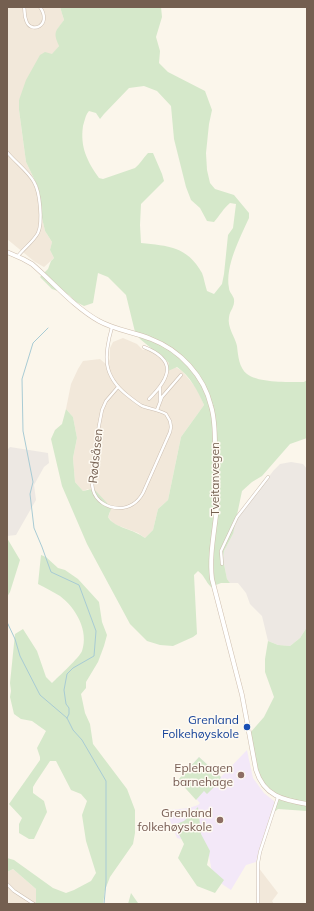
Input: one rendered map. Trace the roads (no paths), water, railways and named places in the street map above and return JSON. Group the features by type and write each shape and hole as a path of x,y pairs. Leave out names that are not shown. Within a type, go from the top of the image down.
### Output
{"main road":[{"name":"Tveitanvegen","path":"7,252 32,264 95,318 112,327 150,338 173,350 196,375 210,401 214,421 217,488 211,555 212,579 245,710 256,770 264,786 271,793 278,797 307,804"}],"street":[{"path":"24,7 25,20 32,27 36,28 45,20 40,7"},
{"path":"7,152 34,181 38,195 41,217 37,234 18,256"},
{"name":"Rødsåsen","path":"112,327 106,356 108,370 118,387 136,402 166,414 169,417 171,427 143,493 137,502 128,507 116,508 108,506 95,496 92,482 102,410 106,401 118,387"},
{"path":"144,347 158,354 165,362 167,373 166,379 160,388 149,399"},
{"path":"157,410 169,387 181,374"},
{"path":"160,388 160,402"},
{"path":"222,564 221,551 237,517 268,477"},
{"path":"258,904 258,863 260,852 278,797"},
{"path":"7,884 14,891 34,904"}],"waterway":[{"path":"48,328 33,343 22,379 23,431 33,482 30,494 34,528 51,572 79,585 96,631 94,656 73,668 67,674 64,690 66,704 69,708 67,718"},
{"path":"7,622 15,639 20,656 40,695 67,718 73,730 82,740 106,781 106,882 104,904"}],"place":[{"name":"Grenland Folkehøyskole","path":"247,727"},
{"name":"Eplehagen barnehage","path":"241,775"},
{"name":"Grenland folkehøyskole","path":"220,820"}]}
